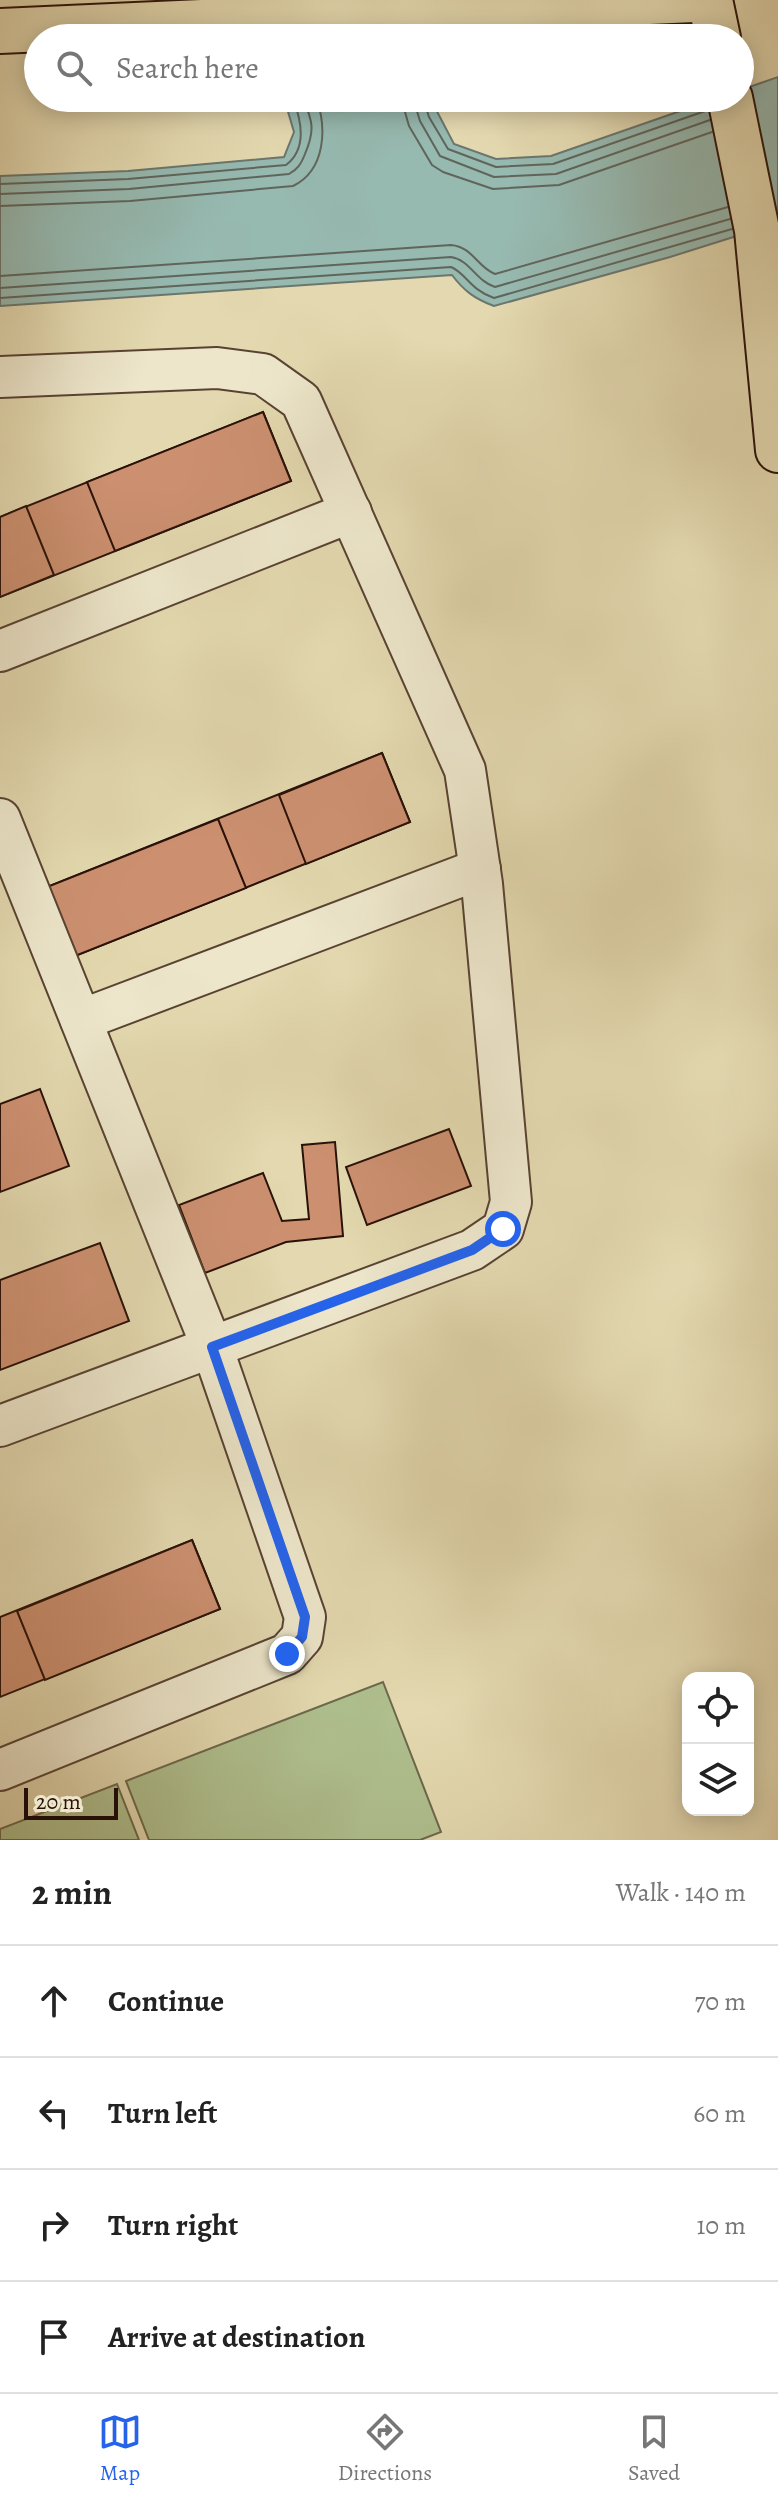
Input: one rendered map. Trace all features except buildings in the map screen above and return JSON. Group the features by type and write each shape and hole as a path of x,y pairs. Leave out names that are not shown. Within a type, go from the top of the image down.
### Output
{"main road":[{"path":"178,24 694,0"},
{"path":"710,0 715,24"},
{"path":"0,31 24,30"},
{"path":"733,112 757,230 778,450"}],"lane":[{"path":"0,377 217,368 263,374 301,401 465,770 480,869 511,1202 503,1229 472,1250 0,1426"},
{"path":"0,651 351,512"},
{"path":"0,819 212,1347 305,1617 302,1637 287,1654 0,1770"},
{"path":"81,1020 480,869"}],"green space":[{"path":"383,1682 441,1832 420,1840 149,1840 126,1781"},
{"path":"117,1784 139,1840 0,1840 0,1829"}],"water":[{"path":"778,77 778,223 670,257 494,306 470,294 452,275 0,306 0,176 128,171 284,157 294,132 288,112 437,112 454,144 496,159 551,156 677,112 754,112 754,85"}],"route":[{"path":"287,1654 302,1637 305,1617 212,1347 472,1250 503,1229"}]}
